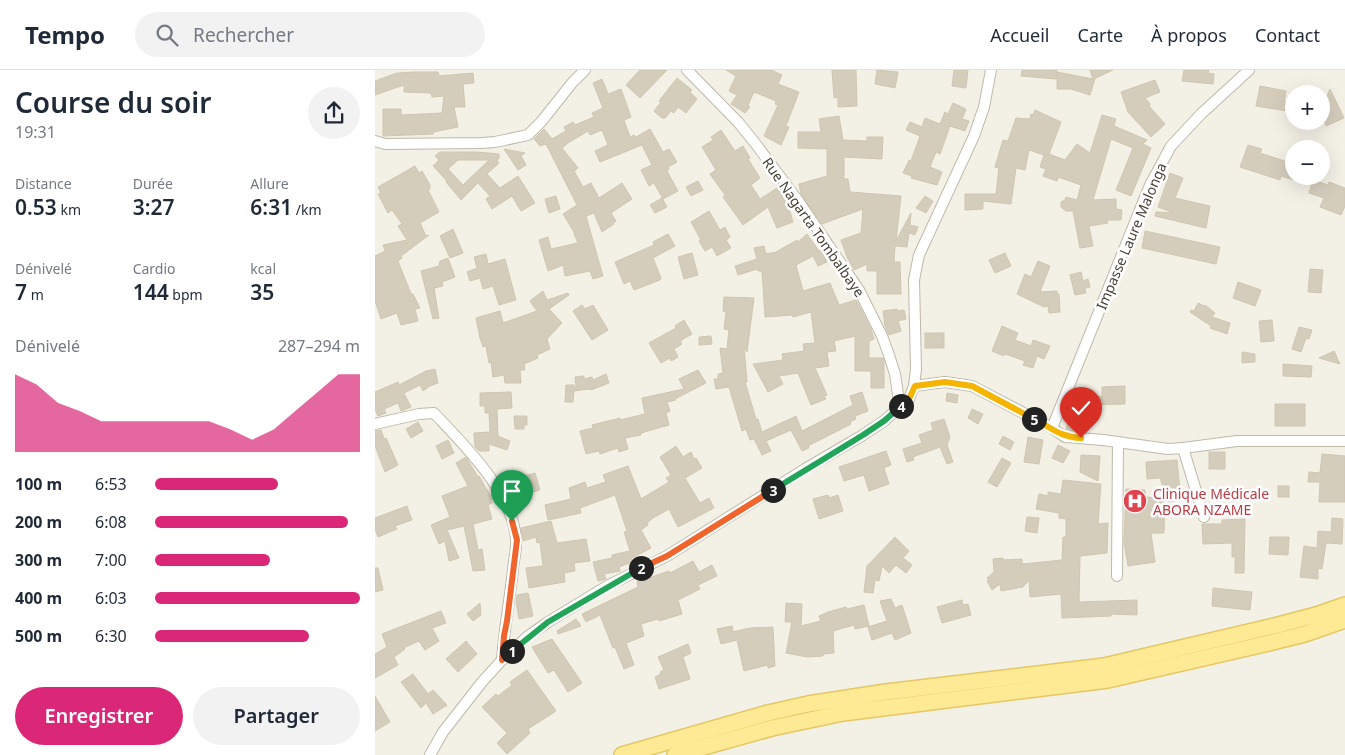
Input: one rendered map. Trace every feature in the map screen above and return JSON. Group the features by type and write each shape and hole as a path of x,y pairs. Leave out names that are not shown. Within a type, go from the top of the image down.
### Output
{"main road":[{"path":"622,755 768,713 808,704 886,692 1104,666 1317,615 1345,604"},
{"path":"675,755 773,728 843,713 1108,680 1289,638 1345,620"}],"street":[{"path":"375,141 385,144 482,143 527,135 541,122 572,83 585,70"},
{"name":"Rue Nagarta Tombalbaye","path":"687,70 739,122 799,202 859,290 882,336 889,355 895,374 900,408"},
{"path":"430,755 443,732 463,706 502,660 527,637 607,586 667,556 805,469 863,435 900,408 909,399 915,386 917,368 914,280 919,255 974,136 984,107 991,70"},
{"name":"Impasse Laure Malonga","path":"1052,428 1150,185 1171,146 1201,114 1249,70"},
{"path":"915,386 945,382 972,386 1052,428 1065,437 1168,448 1183,448 1237,441 1345,441"},
{"path":"376,424 419,414 434,413 490,476 505,503 517,540 502,660"},
{"path":"1117,576 1118,442"},
{"path":"1183,448 1204,517"}],"building":[{"path":"640,70 667,70 640,98 626,85"},
{"path":"726,70 771,70 782,75 778,84 799,92 786,126 789,127 781,145 764,136 778,105 775,104 776,101 754,92 748,105 750,107 745,113 731,104 737,95 729,91 736,76"},
{"path":"832,70 856,70 857,106 838,107 838,97 834,98"},
{"path":"877,70 898,72 895,88 875,84"},
{"path":"954,70 968,70 966,88 952,86"},
{"path":"1022,70 1057,70 1056,79 1021,76"},
{"path":"1090,70 1113,70 1094,79 1090,95 1071,89 1057,89 1057,72 1093,79"},
{"path":"1184,70 1209,70 1208,73 1214,74 1213,84 1182,81"},
{"path":"438,72 439,76 473,73 474,83 463,84 465,107 454,107 458,127 433,132 433,134 383,136 383,109 401,109 401,115 442,113 444,96 432,97 431,93 404,92 404,85 375,95 375,81 397,73"},
{"path":"677,78 692,90 690,92 697,99 686,113 678,107 674,113 671,111 665,118 662,118 654,111 661,102 659,101"},
{"path":"602,79 608,94 621,89 631,117 624,120 630,137 634,135 636,137 650,129 663,152 669,149 677,162 668,167 667,171 678,191 663,199 654,183 649,186 641,170 652,165 642,145 600,162 595,151 608,145 602,130 590,135 588,131 568,143 562,148 578,168 574,171 583,187 591,183 599,198 622,183 632,199 611,213 616,221 602,232 594,213 586,216 603,276 593,279 590,271 565,276 563,265 548,271 539,240 548,237 551,249 578,243 563,214 577,205 546,144 540,146 534,139 544,129 552,139 566,131 564,127 573,122 575,125 594,117 592,113 603,108 593,83"},
{"path":"1155,80 1160,92 1145,98 1150,104 1149,106 1165,124 1151,137 1128,112 1121,92"},
{"path":"1260,86 1285,91 1285,111 1256,106"},
{"path":"1330,89 1344,118 1330,124"},
{"path":"953,103 966,109 962,119 969,121 965,131 950,126 940,154 936,152 930,167 942,172 937,185 911,178 912,176 903,173 909,160 911,161 920,136 906,130 910,122 922,127 925,118 940,124 945,112 948,114"},
{"path":"1035,110 1061,122 1049,154 1065,160 1077,144 1090,153 1102,115 1116,119 1114,126 1147,140 1143,144 1151,148 1131,196 1116,190 1133,148 1111,139 1093,200 1116,199 1116,209 1122,210 1121,220 1107,220 1108,223 1089,226 1093,246 1080,248 1073,211 1066,211 1061,207 1061,202 1066,197 1077,200 1081,185 1058,177 1057,181 1043,176 1046,169 1040,167 1044,155 1029,150 1025,170 1016,168 1011,204 983,201 983,209 965,210 965,194 996,194 999,168 995,167 1003,140 1008,141 1016,118 1030,119 1031,114 1033,115"},
{"path":"839,116 843,140 867,141 867,137 883,137 882,159 844,157 844,179 848,179 850,192 901,196 896,241 911,213 910,225 918,227 915,235 909,233 907,247 895,246 894,262 900,262 901,294 877,294 877,271 867,271 867,264 854,270 847,257 841,240 861,233 863,209 822,224 801,194 799,184 827,176 827,149 798,148 798,132 821,132 819,119"},
{"path":"721,130 735,151 743,146 750,158 748,159 760,178 751,185 760,199 777,188 788,205 793,222 777,228 768,207 743,225 723,197 725,195 710,174 716,170 702,147 713,140 711,137"},
{"path":"1248,145 1262,149 1260,153 1285,161 1285,177 1281,176 1280,180 1240,167"},
{"path":"504,149 525,153 521,156 526,165 518,170"},
{"path":"440,152 499,154 499,159 496,159 499,163 487,174 500,188 518,176 535,203 521,211 512,196 492,209 486,199 490,196 478,183 461,200 433,166 439,160 435,156","holes":["458,160 489,160 463,185 448,169"]},
{"path":"415,166 419,173 422,171 430,185 428,190 439,212 420,223 426,236 429,235 401,256 402,258 398,261 411,294 413,294 420,308 415,309 418,321 401,325 397,313 381,319 375,301 375,256 385,251 383,245 407,240 398,226 402,224 392,210 388,213 378,194 381,193 378,187"},
{"path":"1170,173 1183,178 1175,198 1210,206 1206,228 1155,216 1156,212 1174,213 1158,207"},
{"path":"698,181 703,190 691,196 686,187"},
{"path":"1330,182 1345,188 1345,206 1341,215 1320,207 1324,198 1309,193 1311,185 1330,185"},
{"path":"556,196 560,209 549,213 545,199"},
{"path":"925,196 933,201 926,213 916,208"},
{"path":"662,198 667,207 655,213 650,205"},
{"path":"709,211 720,230 725,227 730,237 726,240 731,248 717,256 712,247 705,251 691,222"},
{"path":"453,229 463,253 450,258 440,236"},
{"path":"1145,231 1220,247 1216,264 1142,248"},
{"path":"668,234 675,246 653,258 661,278 660,280 634,290 630,281 624,284 615,262 654,245 653,242"},
{"path":"807,234 819,251 821,250 827,262 818,266 813,256 796,265 803,291 830,283 839,305 856,300 874,339 869,341 869,358 883,358 884,361 884,388 871,388 871,371 855,371 855,336 834,341 836,351 827,352 829,366 815,368 827,395 824,396 826,399 811,405 798,373 779,376 783,384 768,392 753,364 783,360 782,354 804,351 803,344 815,343 811,312 793,317 792,315 765,317 762,271 757,269 738,275 735,266 757,259 754,248 764,246 766,254 776,252 797,240 798,242"},
{"path":"692,253 698,275 684,279 678,257"},
{"path":"1005,253 1011,266 995,273 989,260"},
{"path":"486,254 488,264 505,259 516,300 499,305 493,286 483,289 480,278 470,281 467,272 477,268 474,257"},
{"path":"448,258 455,277 442,282 443,286 434,288 439,318 433,319 421,271 439,266 440,261"},
{"path":"1038,261 1050,266 1040,292 1057,291 1057,294 1059,294 1060,312 1049,313 1048,306 1044,307 1017,294 1025,274 1031,277"},
{"path":"1310,269 1323,270 1321,293 1308,292"},
{"path":"1081,272 1083,281 1088,279 1090,287 1085,288 1086,293 1075,295 1070,275"},
{"path":"1238,282 1261,290 1255,306 1233,298"},
{"path":"543,291 547,300 568,293 569,295 549,309 562,323 547,339 550,349 537,355 538,358 524,364 525,370 520,370 521,383 505,383 504,375 493,377 491,362 489,363 486,346 483,347 476,318 500,311 503,323 537,311 530,301"},
{"path":"724,297 754,298 747,352 744,347 747,382 745,382 762,432 796,416 802,431 853,405 850,396 862,392 868,411 855,416 856,419 850,422 851,424 802,451 791,430 766,441 771,451 762,455 754,439 750,440 746,429 742,431 729,387 716,389 714,379 718,379 718,374 723,373 720,348 727,349 729,330 724,329 726,312 723,311"},
{"path":"1198,303 1205,305 1215,313 1212,317 1230,323 1227,334 1210,328 1211,326 1190,312 1191,310 1194,311"},
{"path":"582,305 585,309 593,305 608,330 592,340 573,311"},
{"path":"897,309 897,311 904,310 906,319 898,321 901,331 889,335 885,326 883,311"},
{"path":"684,320 692,334 680,341 682,344 674,349 678,357 671,361 670,358 661,363 649,343 676,328 675,326"},
{"path":"1272,320 1274,341 1261,342 1259,321"},
{"path":"1002,326 1018,333 1015,340 1031,346 1033,340 1050,346 1044,359 1037,356 1033,368 1023,365 1025,361 992,351"},
{"path":"1299,327 1312,330 1309,339 1306,338 1301,352 1292,349"},
{"path":"925,333 944,333 944,348 925,348"},
{"path":"711,336 712,344 699,345 699,337"},
{"path":"1334,351 1340,364 1319,358"},
{"path":"1242,352 1255,354 1255,362 1242,363"},
{"path":"1283,364 1312,366 1311,377 1283,376"},
{"path":"435,369 438,383 423,391 420,385 404,393 411,407 401,411 398,403 384,409 386,413 378,416 375,409 375,392 398,382 399,385 426,371"},
{"path":"698,370 706,383 676,400 667,402 670,411 666,413 669,425 641,433 641,435 625,438 628,449 619,452 618,448 600,454 599,451 586,454 580,431 593,428 592,425 645,414 642,398 684,389 679,379"},
{"path":"606,374 609,383 591,390 574,391 573,402 565,402 566,385 574,385 574,388 576,387 575,377 584,376 584,379 592,377 593,380"},
{"path":"1125,386 1125,404 1089,405 1080,431 1066,430 1074,391 1102,397 1102,387"},
{"path":"511,392 512,408 497,409 498,436 510,441 507,450 489,444 489,451 479,451 475,447 474,433 490,432 489,413 485,413 485,406 480,406 480,393"},
{"path":"947,393 958,395 957,403 946,401"},
{"path":"1275,404 1305,404 1305,426 1275,426"},
{"path":"972,409 983,414 978,424 968,418"},
{"path":"514,416 527,416 527,425 524,425 524,429 515,429"},
{"path":"944,419 950,437 947,445 953,462 947,464 940,447 913,457 914,460 907,462 903,449 922,443 919,435 933,430 931,423"},
{"path":"418,422 423,431 411,438 406,429"},
{"path":"381,430 398,465 385,472 375,446 375,431"},
{"path":"1003,436 1014,442 1010,450 999,444"},
{"path":"1028,437 1043,440 1039,464 1024,462"},
{"path":"448,440 454,453 442,459 436,446"},
{"path":"1058,445 1070,451 1063,463 1052,458"},
{"path":"676,446 683,457 691,452 694,459 696,458 702,468 685,478 700,503 709,498 714,508 678,527 669,509 653,518 641,530 651,548 632,558 632,562 619,567 620,571 604,574 606,579 598,581 593,562 612,558 612,555 630,551 624,532 627,531 615,495 580,508 581,513 548,520 545,505 571,499 569,488 585,482 587,488 606,482 603,475 628,466 641,499 669,482 666,478 671,475 660,457"},
{"path":"886,451 891,465 884,468 889,484 869,491 864,475 844,481 839,467"},
{"path":"1209,452 1225,452 1225,469 1209,469"},
{"path":"1322,454 1345,456 1345,502 1319,502 1320,482 1308,482 1309,472 1320,473"},
{"path":"1081,455 1100,456 1098,481 1080,472"},
{"path":"466,457 491,497 492,503 488,505 492,519 473,524 478,550 482,549 485,570 473,571 464,526 447,530 459,558 449,561 445,541 439,544 431,525 450,517 442,496 468,486 456,463"},
{"path":"1002,458 1011,463 997,487 988,482"},
{"path":"1177,460 1181,500 1168,502 1160,478 1147,479 1146,462"},
{"path":"535,473 540,490 521,496 516,478"},
{"path":"1063,480 1101,484 1098,524 1108,523 1107,553 1080,556 1079,602 1137,600 1137,615 1111,614 1111,616 1062,618 1061,594 1030,597 1029,580 1023,587 1001,591 1000,584 992,590 987,581 989,580 987,578 994,572 993,559 1022,559 1022,564 1062,560 1063,537 1066,537 1066,519 1059,518 1059,513 1036,509 1039,494 1048,496 1048,492 1061,494"},
{"path":"1278,486 1289,486 1289,497 1278,497"},
{"path":"1126,489 1145,490 1145,497 1165,498 1164,533 1151,533 1155,562 1128,566 1124,543"},
{"path":"1237,489 1248,489 1248,498 1237,498"},
{"path":"828,495 829,498 838,495 843,511 819,519 813,499"},
{"path":"407,506 412,520 395,526 397,529 378,537 375,529 375,518"},
{"path":"1027,517 1039,518 1037,533 1025,531"},
{"path":"1332,518 1343,519 1342,544 1326,543 1322,569 1318,568 1318,579 1300,577 1304,546 1317,548 1318,531 1331,532"},
{"path":"1245,519 1244,573 1235,573 1235,557 1232,557 1232,543 1203,544 1202,524 1222,524 1222,520"},
{"path":"551,521 557,543 586,539 590,561 574,563 575,571 564,573 565,582 529,588 526,568 543,566 540,542 537,543 536,537 523,541 521,528"},
{"path":"895,537 909,551 903,558 912,565 906,573 896,565 889,573 882,566 879,581 875,580 873,593 864,592 867,566"},
{"path":"1270,537 1289,537 1288,555 1269,554"},
{"path":"693,561 699,572 712,565 717,576 698,585 700,589 678,600 682,614 641,624 644,636 626,643 634,665 624,669 615,647 613,648 600,615 586,622 582,614 638,587 637,582 669,571 670,573"},
{"path":"375,568 378,568 383,590 375,592"},
{"path":"1213,588 1252,592 1250,610 1212,606"},
{"path":"528,593 533,616 519,619 517,595"},
{"path":"891,599 895,608 902,605 911,633 895,640 892,633 872,640 868,627 887,621 880,601"},
{"path":"962,600 963,605 968,604 971,615 942,623 937,607"},
{"path":"480,603 481,615 473,621 467,614"},
{"path":"786,603 802,604 801,626 821,621 819,616 828,612 864,605 869,626 855,629 854,625 833,631 834,653 807,657 786,653 792,622 785,622"},
{"path":"441,611 446,623 432,628 439,641 425,650 419,641 403,648 405,649 394,657 398,665 375,678 375,654 387,647 382,634"},
{"path":"576,619 581,626 558,634 557,631"},
{"path":"732,626 733,632 750,628 773,627 775,666 768,668 768,665 744,671 737,640 721,644 717,629"},
{"path":"552,639 582,683 568,692 554,670 548,673 532,647"},
{"path":"466,641 477,654 458,672 446,659"},
{"path":"688,644 691,653 683,657 690,679 659,689 655,677 664,670 658,657"},
{"path":"527,670 556,711 528,729 530,733 507,754 497,743 507,733 482,707 496,694 498,696 512,685 510,682"},
{"path":"413,674 428,694 433,690 447,705 433,714 426,703 421,708 401,682"},
{"path":"375,696 390,722 375,731"}],"place":[{"name":"Clinique Médicale ABORA NZAME","path":"1135,501"}],"route":[{"path":"512,521 517,540 502,660 527,637 574,605 667,556 805,469 863,435 900,408 909,399 915,386 945,382 972,386 1005,402 1065,437 1081,438"}]}
